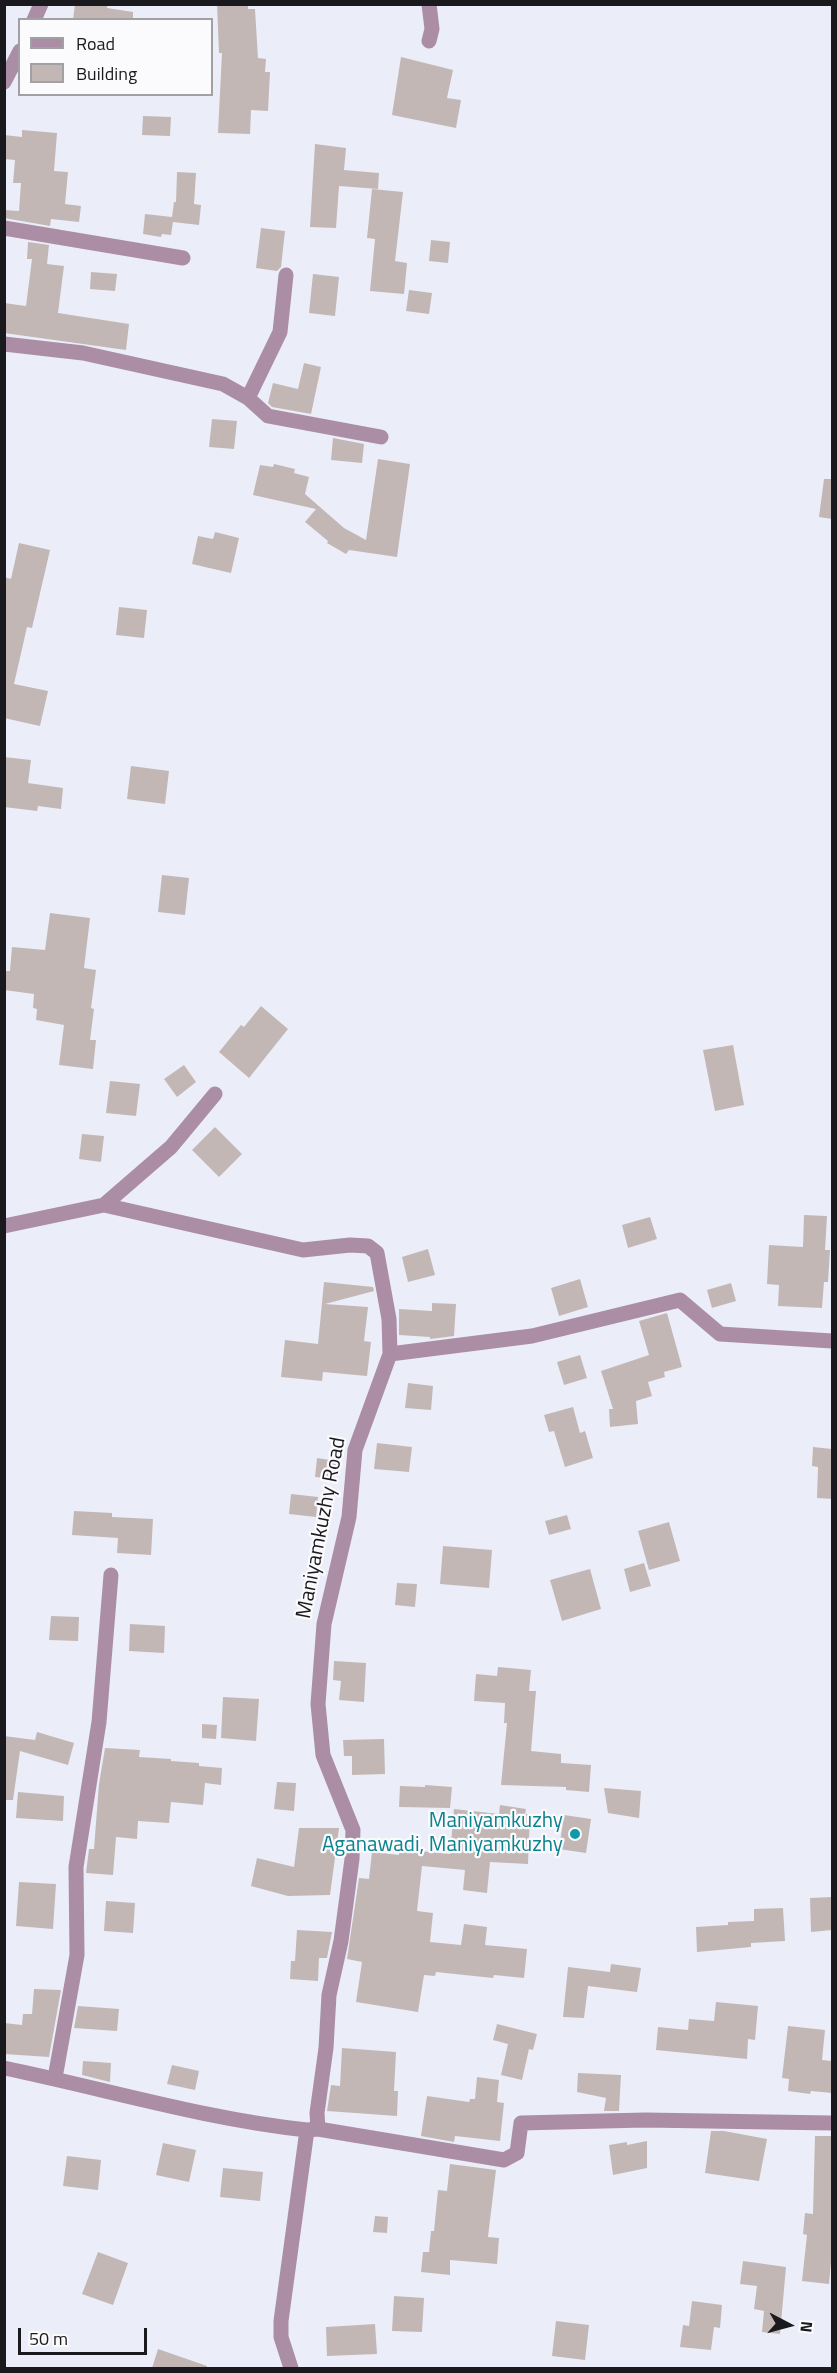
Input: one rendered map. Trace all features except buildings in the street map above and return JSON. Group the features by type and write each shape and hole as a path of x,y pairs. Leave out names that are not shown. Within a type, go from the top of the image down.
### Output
{"street":[{"path":"35,18 41,4"},
{"path":"429,4 432,29 429,41"},
{"path":"4,82 18,55"},
{"path":"4,228 183,258"},
{"path":"248,398 280,332 286,275"},
{"path":"4,344 83,354 223,384 248,398 268,416 381,437"},
{"path":"4,1226 104,1205 171,1148 215,1094"},
{"name":"Maniyamkuzhy Road","path":"104,1205 303,1250 350,1245 368,1246 377,1253 389,1319 390,1354 355,1450 349,1517 324,1624 318,1704 323,1755 353,1830 352,1859 341,1941 329,1995 326,2048 317,2113 281,2321 281,2337 291,2368"},
{"path":"390,1354 532,1336 680,1300 720,1334 832,1341"},
{"path":"55,2078 77,1955 76,1867 99,1722 111,1575"},
{"path":"4,2068 55,2078 177,2109 504,2160 517,2153 521,2123 645,2120 832,2123"}],"place":[{"name":"Maniyamkuzhy Aganawadi, Maniyamkuzhy","path":"575,1834"}]}
